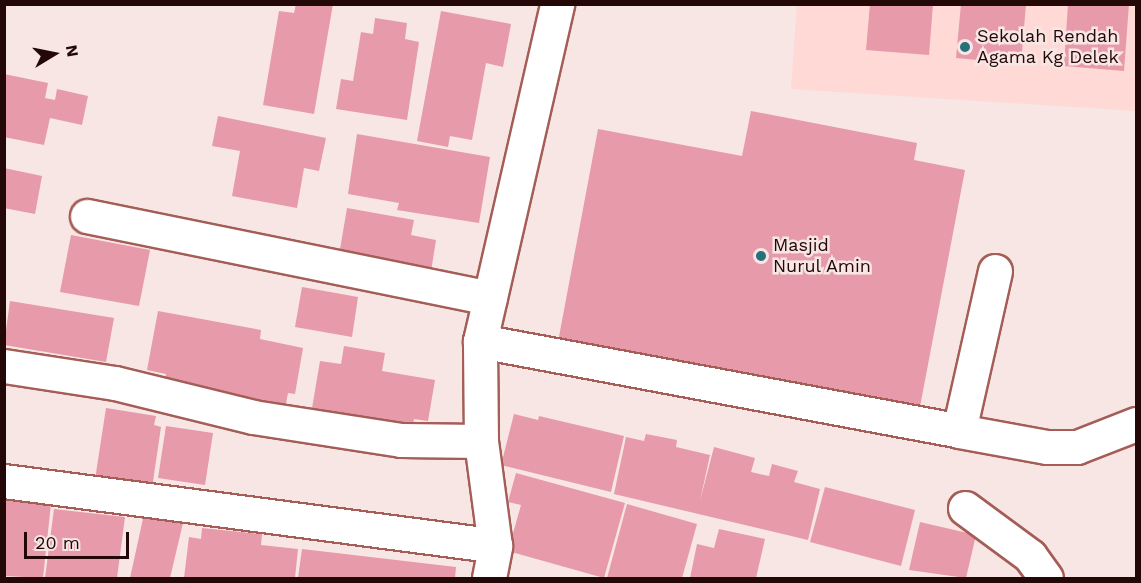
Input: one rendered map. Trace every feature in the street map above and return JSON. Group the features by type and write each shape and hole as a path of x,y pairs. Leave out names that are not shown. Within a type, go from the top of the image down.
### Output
{"street":[{"path":"4,481 497,569 481,441 480,341 557,4"},
{"path":"87,216 489,298"},
{"path":"959,431 995,271"},
{"path":"480,341 1047,447 1077,447 1137,424"},
{"path":"4,366 115,383 253,417 401,440 481,441"},
{"path":"965,508 1030,556 1046,579"}],"shaded area":[{"name":"Sekolah Rendah Agama Kg Delek","path":"797,5 1136,5 1136,111 791,89"}],"building":[{"path":"296,4 333,4 314,114 263,105 279,11 294,13"},
{"path":"870,4 933,4 929,55 866,50"},
{"path":"961,4 1026,4 1021,64 956,58"},
{"path":"1068,4 1129,4 1124,71 1064,66"},
{"path":"441,11 511,24 503,67 486,63 472,140 450,136 448,147 417,141"},
{"path":"375,18 407,23 405,39 419,42 407,120 336,109 341,79 353,81 361,32 373,34"},
{"path":"4,74 48,83 45,98 55,100 57,89 88,96 82,125 50,118 44,145 4,137"},
{"name":"Masjid Nurul Amin","path":"751,111 917,143 914,160 965,170 919,412 558,342 598,129 742,156"},
{"path":"218,116 326,138 319,171 304,168 297,208 232,196 240,151 212,146"},
{"path":"357,134 490,157 479,223 397,210 399,203 348,194"},
{"path":"4,168 42,176 35,214 4,208"},
{"path":"347,208 414,220 411,235 436,240 430,278 338,261"},
{"path":"71,235 150,250 139,306 60,292"},
{"path":"302,287 358,297 352,337 295,327"},
{"path":"10,301 114,318 106,362 4,345"},
{"path":"158,311 261,330 260,339 303,348 295,394 288,393 284,414 163,390 166,374 147,370"},
{"path":"344,346 385,353 382,371 435,380 428,421 414,419 412,431 311,414 320,361 341,364"},
{"path":"106,408 156,416 154,425 161,427 151,495 94,486"},
{"path":"514,414 538,420 539,416 624,436 611,492 501,465"},
{"path":"166,426 213,433 205,485 158,478"},
{"path":"646,434 677,440 676,447 710,455 700,501 714,447 755,458 751,472 769,476 772,464 798,471 794,482 820,489 808,540 614,494 626,437 644,441"},
{"path":"516,473 625,503 604,578 508,551 521,505 508,502"},
{"path":"825,487 915,510 901,566 810,542"},
{"path":"5,499 51,504 43,578 5,576"},
{"path":"627,504 697,524 682,578 607,578"},
{"path":"54,509 125,517 117,578 45,578"},
{"path":"144,514 183,523 170,578 130,578"},
{"path":"920,522 976,535 966,578 909,570"},
{"path":"202,528 262,534 261,545 298,549 295,578 184,578 189,537 201,539"},
{"path":"719,529 765,539 756,578 690,578 697,544 714,548"},
{"path":"302,549 456,567 455,578 298,578"}],"place":[{"name":"Sekolah Rendah Agama Kg Delek","path":"965,47"},
{"name":"Masjid Nurul Amin","path":"761,256"}]}
